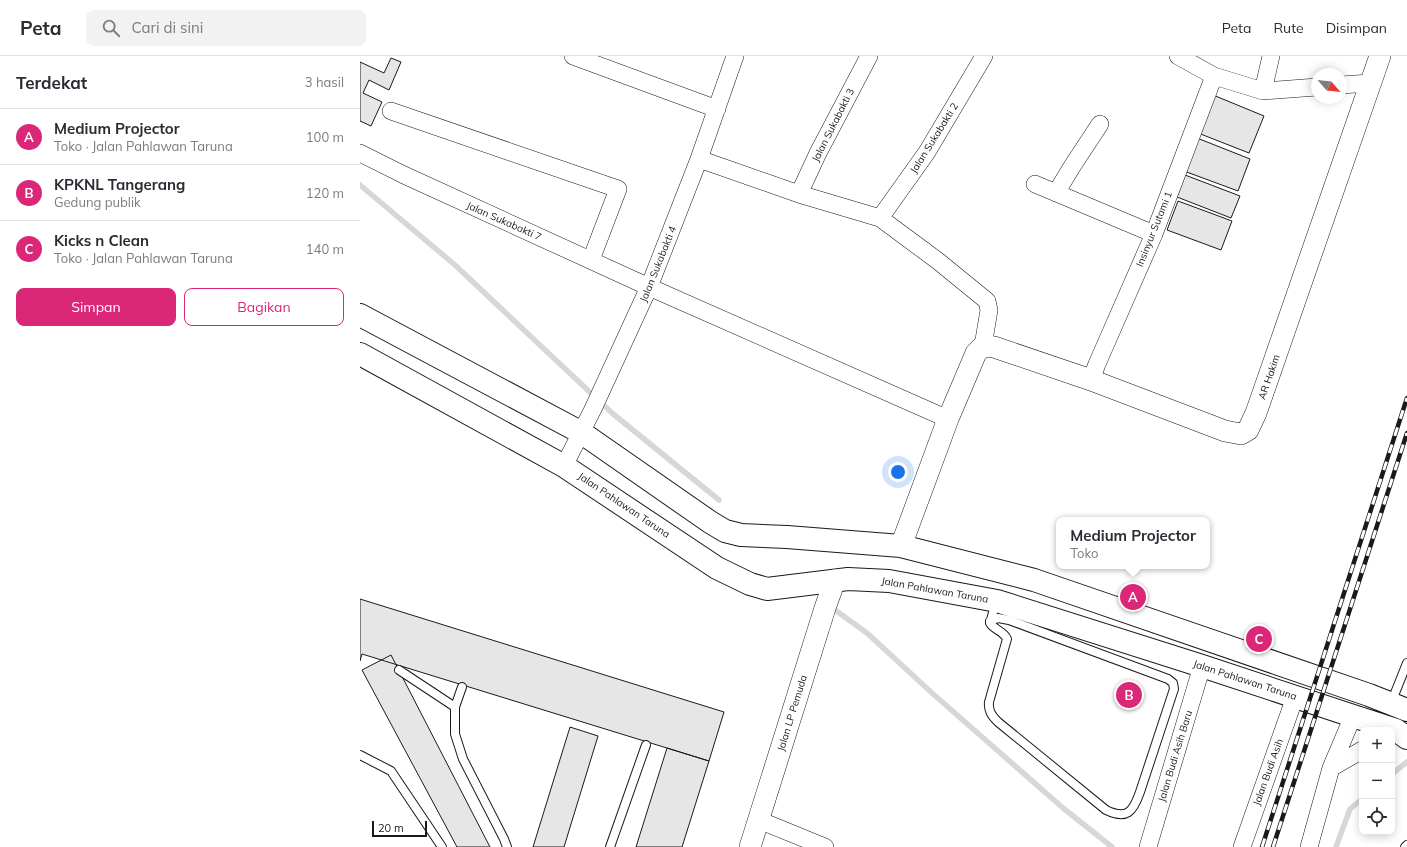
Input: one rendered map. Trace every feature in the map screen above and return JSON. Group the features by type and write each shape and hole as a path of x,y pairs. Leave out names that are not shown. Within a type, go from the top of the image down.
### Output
{"main road":[{"path":"360,315 582,433 710,522 726,531 741,535 901,546 1034,580 1399,707"},
{"name":"Jalan Pahlawan Taruna","path":"360,354 564,466 717,568 758,587 767,589 779,588 848,579 890,581 997,601 1353,716 1398,734"}],"street":[{"path":"573,56 717,109"},
{"name":"Jalan Sukabakti 4","path":"564,466 582,433 649,286 700,159 736,56"},
{"name":"Jalan Sukabakti 3","path":"799,194 818,153 869,56"},
{"name":"Jalan Sukabakti 2","path":"880,218 927,152 984,56"},
{"path":"1178,56 1214,76 1264,90 1311,87"},
{"path":"1264,90 1271,56"},
{"name":"AR Hakim","path":"983,346 994,347 1091,380 1225,431 1241,434 1248,430 1256,413 1380,56"},
{"name":"Insinyur Sutami 1","path":"1091,380 1154,234 1214,76"},
{"path":"1347,85 1370,83"},
{"path":"391,111 618,190 590,260"},
{"path":"1056,193 1100,124"},
{"name":"Jalan Sukabakti 7","path":"360,153 404,175 590,260 948,419"},
{"path":"700,159 799,194 880,218 938,261 987,301 989,310 983,346 976,353 948,419 901,546"},
{"path":"1035,184 1154,234"},
{"name":"Jalan LP Pemuda","path":"750,847 825,608 828,581"},
{"name":"Jalan Budi Asih Baru","path":"1148,847 1202,666"},
{"name":"Jalan Budi Asih","path":"1242,847 1295,697"},
{"path":"1309,847 1331,768 1353,716"},
{"path":"1331,768 1359,752"},
{"path":"759,820 825,847"}],"lane":[{"path":"990,621 998,618 1009,620 1168,679 1173,683 1174,689 1140,792 1135,804 1129,812 1122,815 1106,810 998,722 992,715 988,708 989,702 1007,639 1004,634 990,623 990,621 997,601"},
{"path":"1399,707 1407,663"},
{"path":"399,670 455,707"},
{"path":"462,687 455,707 455,734 463,759 507,847"},
{"path":"610,847 646,746"},
{"path":"360,755 391,770 442,847"}],"building":[{"path":"391,58 401,62 389,90 369,80 363,93 382,102 371,126 360,121 360,62 384,73"},
{"path":"1213,95 1264,116 1249,153 1198,133"},
{"path":"1197,138 1250,159 1238,191 1184,171"},
{"path":"1185,175 1240,196 1231,218 1177,197"},
{"path":"1178,201 1232,221 1221,250 1167,230"},
{"path":"360,599 724,712 709,761 362,654 360,661"},
{"path":"391,655 490,847 457,847 362,670"},
{"path":"570,727 598,736 564,847 533,847"},
{"path":"667,748 709,761 682,847 636,847"}],"waterway":[{"path":"360,185 455,265 612,413 719,500"},
{"path":"835,610 867,633 932,693 1063,808 1112,847"},
{"path":"1395,772 1407,762"},
{"path":"1336,847 1350,809 1359,802"}],"railway":[{"path":"1262,847 1407,398"},
{"path":"1273,847 1407,433"}],"place":[{"name":"Medium Projector","path":"1133,597"},
{"name":"Kicks n Clean","path":"1259,639"},
{"name":"KPKNL Tangerang","path":"1129,695"}]}
